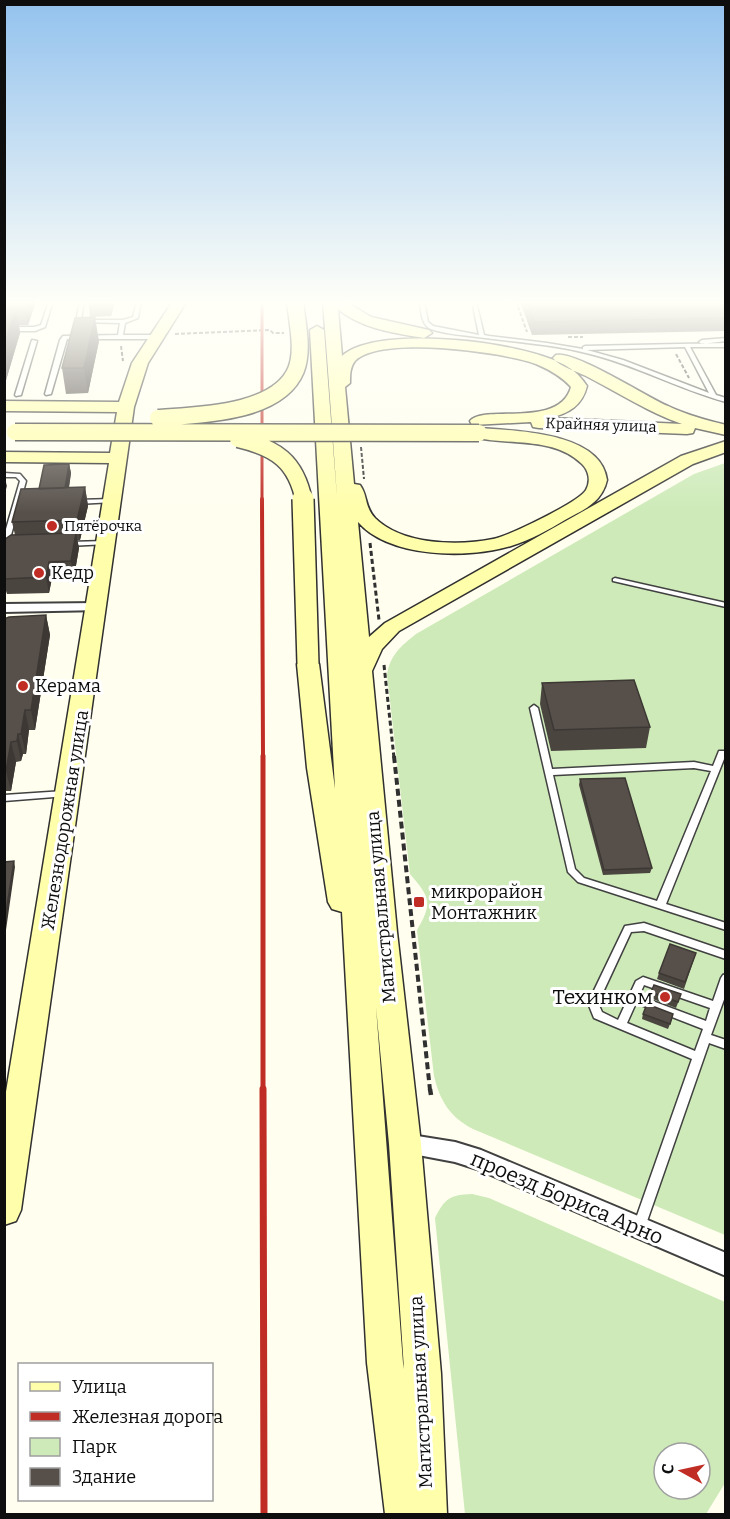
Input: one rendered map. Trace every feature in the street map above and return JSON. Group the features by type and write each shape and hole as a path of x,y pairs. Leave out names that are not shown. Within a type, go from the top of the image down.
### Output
{"main road":[{"name":"Железнодорожная улица","path":"5,1200 69,793 126,407 137,372"},
{"path":"154,426 260,402 285,387 295,372"},
{"name":"Магистральная улица","path":"319,372 386,1363 405,1515"},
{"name":"Магистральная улица","path":"336,372 339,412 351,446 361,675 383,932 405,1144 423,1374 427,1515"},
{"path":"339,412 343,394 342,372"},
{"path":"10,426 477,427 554,412 573,403 578,397 579,386 567,372"},
{"path":"589,372 674,417 726,431"},
{"path":"4,406 126,407"},
{"name":"Крайняя улица","path":"477,427 609,425 726,431"},
{"path":"154,426 245,441 268,449 293,467 299,478 304,502 308,664 319,768 364,1035"},
{"path":"351,446 351,470 358,508 368,520 388,534 416,544 457,548 495,544 527,534 573,508 591,495 596,487 598,479 592,464 577,452 534,439 477,427"},
{"name":"Крайняя улица","path":"477,427 726,441"},
{"path":"361,675 365,658 381,636 687,460 726,446"},
{"path":"4,457 120,458"}],"street":[{"path":"4,608 97,607"},
{"name":"проезд Бориса Арно","path":"405,1144 455,1152 481,1160 726,1265"}],"lane":[{"path":"18,395 25,372"},
{"path":"48,394 54,372"},
{"path":"644,372 676,385 726,400"},
{"path":"701,372 714,397"},
{"path":"4,475 22,477 23,481 5,547 17,546"},
{"path":"71,502 113,501"},
{"path":"17,504 28,504"},
{"path":"4,517 14,516"},
{"path":"62,544 107,543"},
{"path":"615,580 726,605"},
{"path":"534,708 571,870 575,875 581,880 726,927"},
{"path":"660,906 722,753"},
{"path":"549,772 694,765 716,770"},
{"path":"4,798 69,793"},
{"path":"699,1057 598,1015 593,1003 628,929 644,927 726,955"},
{"path":"638,1227 726,978"},
{"path":"621,1025 639,984 650,982 716,1006"},
{"path":"633,998 707,1032 726,1045"}],"path":[{"path":"686,372 691,382"},
{"path":"351,446 364,482"},
{"path":"368,520 430,1095"}],"green space":[{"path":"725,463 725,1235 473,1129 452,1114 443,1101 434,1076 417,930 425,913 427,900 422,889 410,874 387,675 388,668 397,652 416,634 694,474"},
{"path":"472,1194 489,1198 725,1302 725,1483 706,1514 465,1514 435,1218 445,1202 453,1197"}],"building":[{"path":"69,464 65,488 39,489 44,465"},
{"path":"85,487 77,520 12,522 21,489"},
{"path":"76,533 71,561 49,562 46,577 4,579 4,540 11,535"},
{"name":"Керама","path":"46,615 31,710 25,710 21,734 18,734 17,741 11,742 6,771 4,771 4,619"},
{"path":"634,680 650,727 554,730 542,683"},
{"path":"625,778 652,868 604,870 580,779"},
{"path":"14,861 4,925 4,862"},
{"path":"670,944 696,953 685,982 659,973"},
{"path":"654,985 681,994 678,1002 651,992"},
{"path":"647,1004 673,1014 670,1024 643,1014"}],"railway":[{"path":"262,372 262,499"},
{"path":"262,499 263,758"},
{"path":"263,758 263,1089"},
{"path":"263,1089 264,1514"}],"place":[{"name":"Пятёрочка","path":"52,526"},
{"name":"Кедр","path":"39,573"},
{"name":"Керама","path":"23,686"},
{"name":"микрорайон Монтажник","path":"419,902"},
{"name":"Техинком","path":"665,997"}]}
